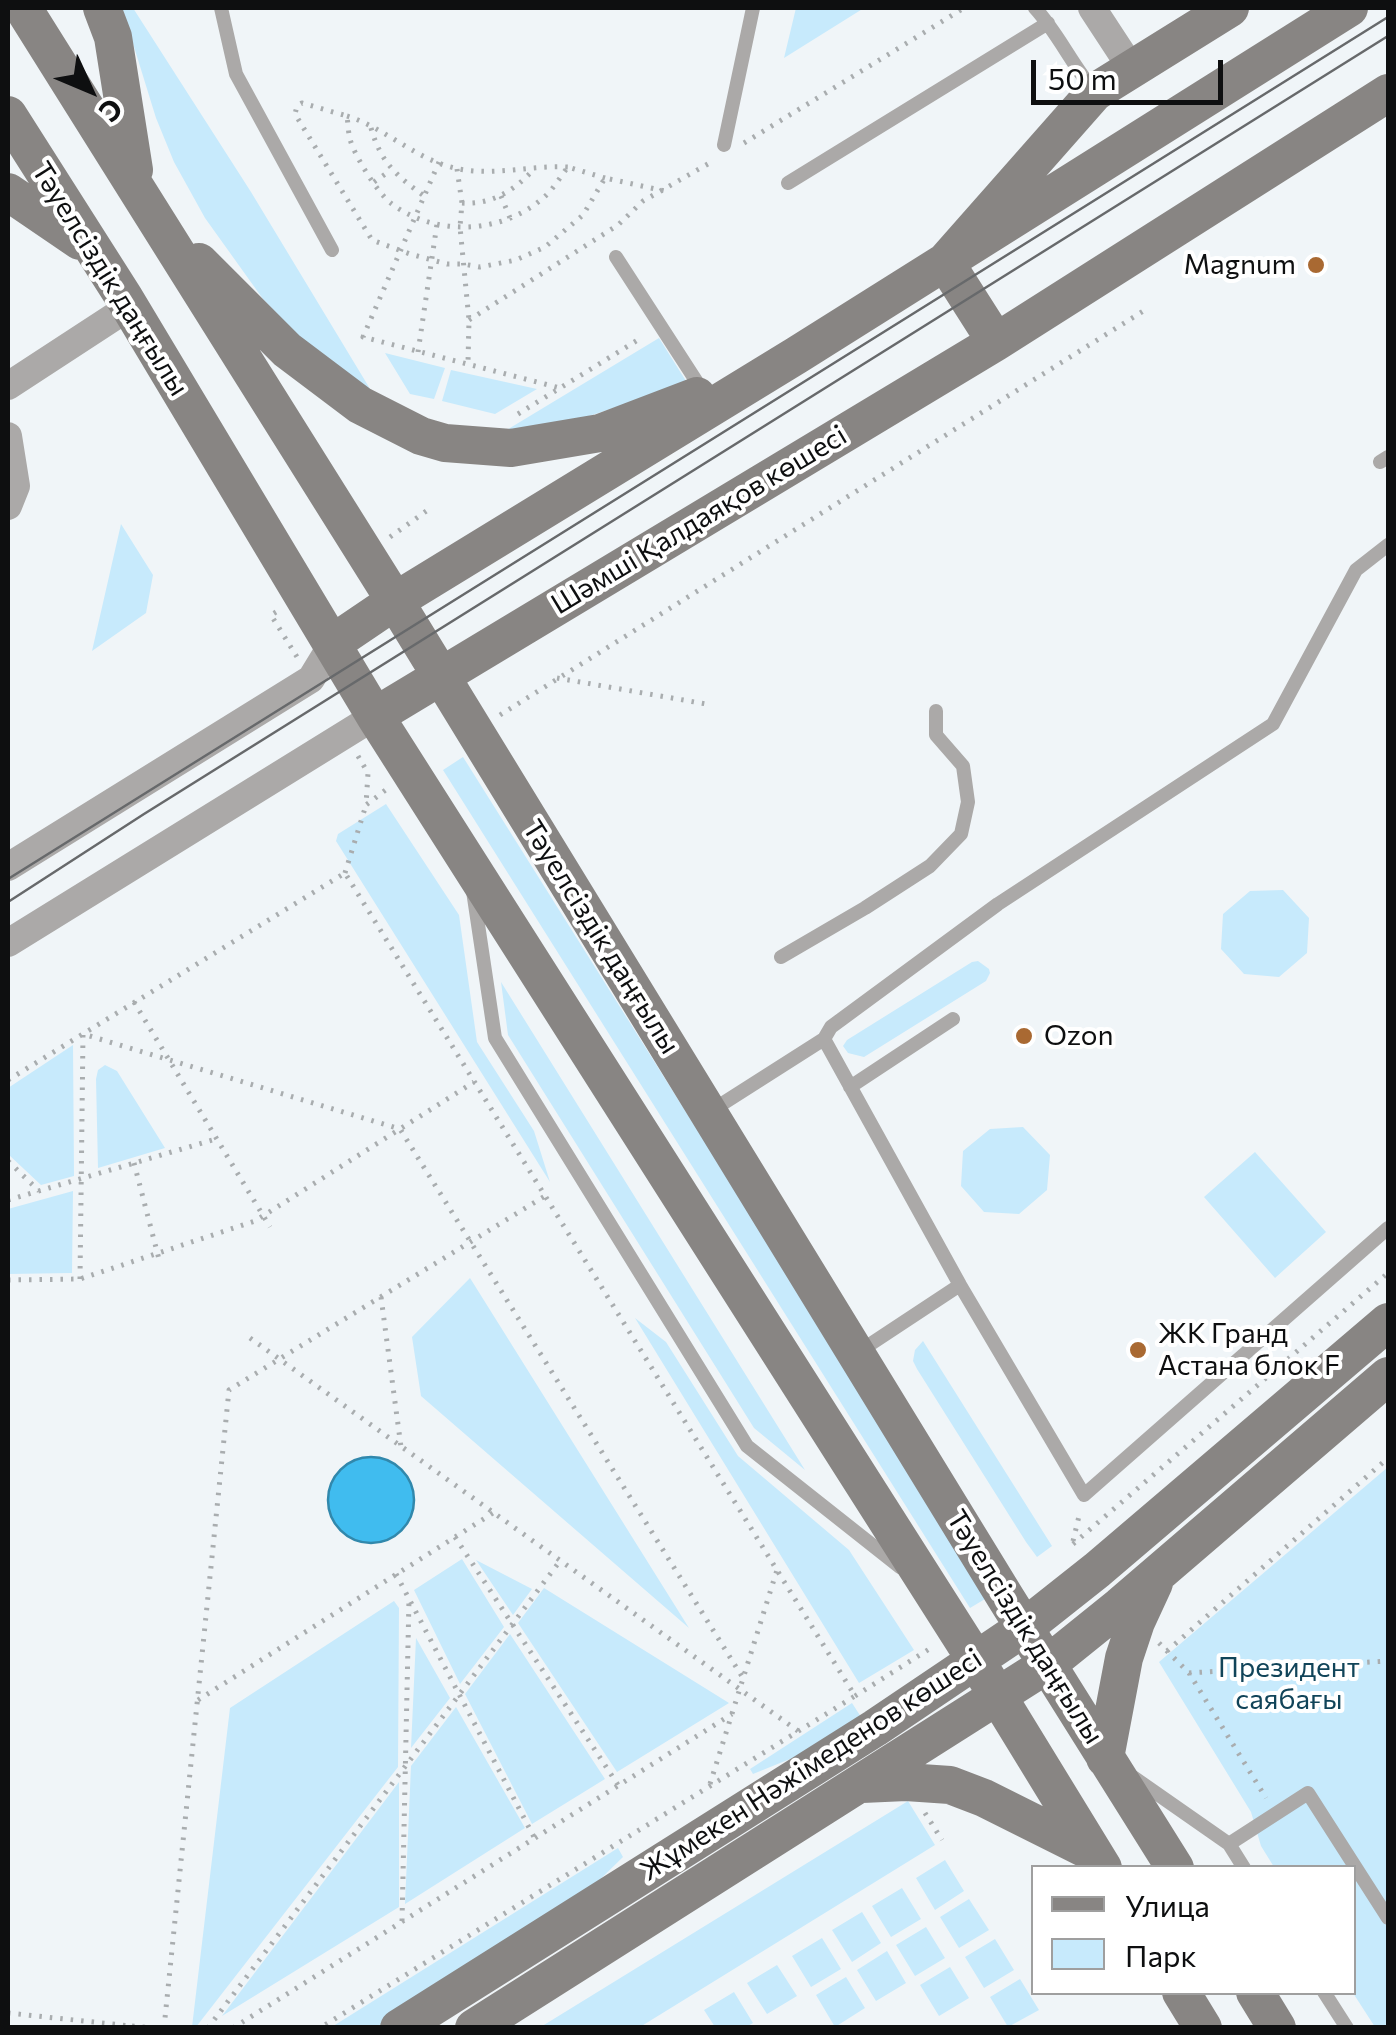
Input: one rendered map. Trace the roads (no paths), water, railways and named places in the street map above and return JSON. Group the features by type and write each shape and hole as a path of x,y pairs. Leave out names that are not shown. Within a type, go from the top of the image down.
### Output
{"main road":[{"name":"Тәуелсіздік даңғылы","path":"23,8 366,554 1174,1865"},
{"path":"102,8 112,37 136,188"},
{"path":"946,262 1095,92 1230,8"},
{"path":"333,643 1349,8"},
{"name":"Шәмші Қалдаяқов көшесі","path":"375,716 996,342 1388,94"},
{"name":"Тәуелсіздік даңғылы","path":"8,115 130,307 375,716 1099,1860"},
{"path":"8,192 94,250"},
{"path":"161,229 287,350 360,406 421,436 446,443 510,448 600,433 797,355"},
{"path":"946,262 996,342"},
{"name":"Жұмекен Нәжімеденов көшесі","path":"398,2028 824,1760 1025,1628 1388,1322"},
{"name":"Жұмекен Нәжімеденов көшесі","path":"474,2028 1048,1664 1388,1376"},
{"path":"1106,1758 1124,1658 1159,1573"},
{"path":"860,1784 906,1782 950,1786 984,1798 1099,1860"},
{"path":"1183,1995 1203,2028"},
{"path":"1257,1995 1278,2028"}],"street":[{"path":"1092,8 1132,70"},
{"path":"8,386 130,307"},
{"path":"8,436 16,486 8,506"},
{"path":"8,868 311,679 333,643"},
{"name":"Шәмші Қалдаяқов көшесі","path":"8,943 375,716"}],"lane":[{"path":"222,8 236,74 332,250"},
{"path":"724,146 752,8"},
{"path":"1035,8 1095,92"},
{"path":"788,183 1048,23"},
{"path":"616,256 704,393"},
{"path":"709,1112 824,1039 831,1026 998,904 1274,724 1356,570 1388,545"},
{"path":"781,957 930,866 960,834 968,802 964,766 936,735 936,711"},
{"path":"470,866 495,1038 747,1446 931,1592"},
{"path":"850,1087 953,1019"},
{"path":"824,1039 960,1285 1084,1495 1388,1228"},
{"path":"856,1353 960,1285"},
{"path":"1106,1758 1229,1844 1242,1865"},
{"path":"1229,1844 1308,1793 1354,1865"},
{"path":"1356,1868 1388,1918"},
{"path":"1326,1995 1347,2028"}],"water":[{"path":"371,1457 388,1460 402,1469 411,1483 411,1517 402,1531 388,1540 371,1543 354,1540 340,1531 331,1517 328,1500 331,1483 340,1469 354,1460"}],"tram line":[{"path":"8,879 1388,17"},
{"path":"8,902 1388,36"}],"place":[{"name":"Magnum","path":"1316,265"},
{"name":"Ozon","path":"1024,1036"},
{"name":"ЖК Гранд Астана блок F","path":"1138,1350"}],"park label":[{"name":"Президент саябағы","path":"1289,1684"}]}
